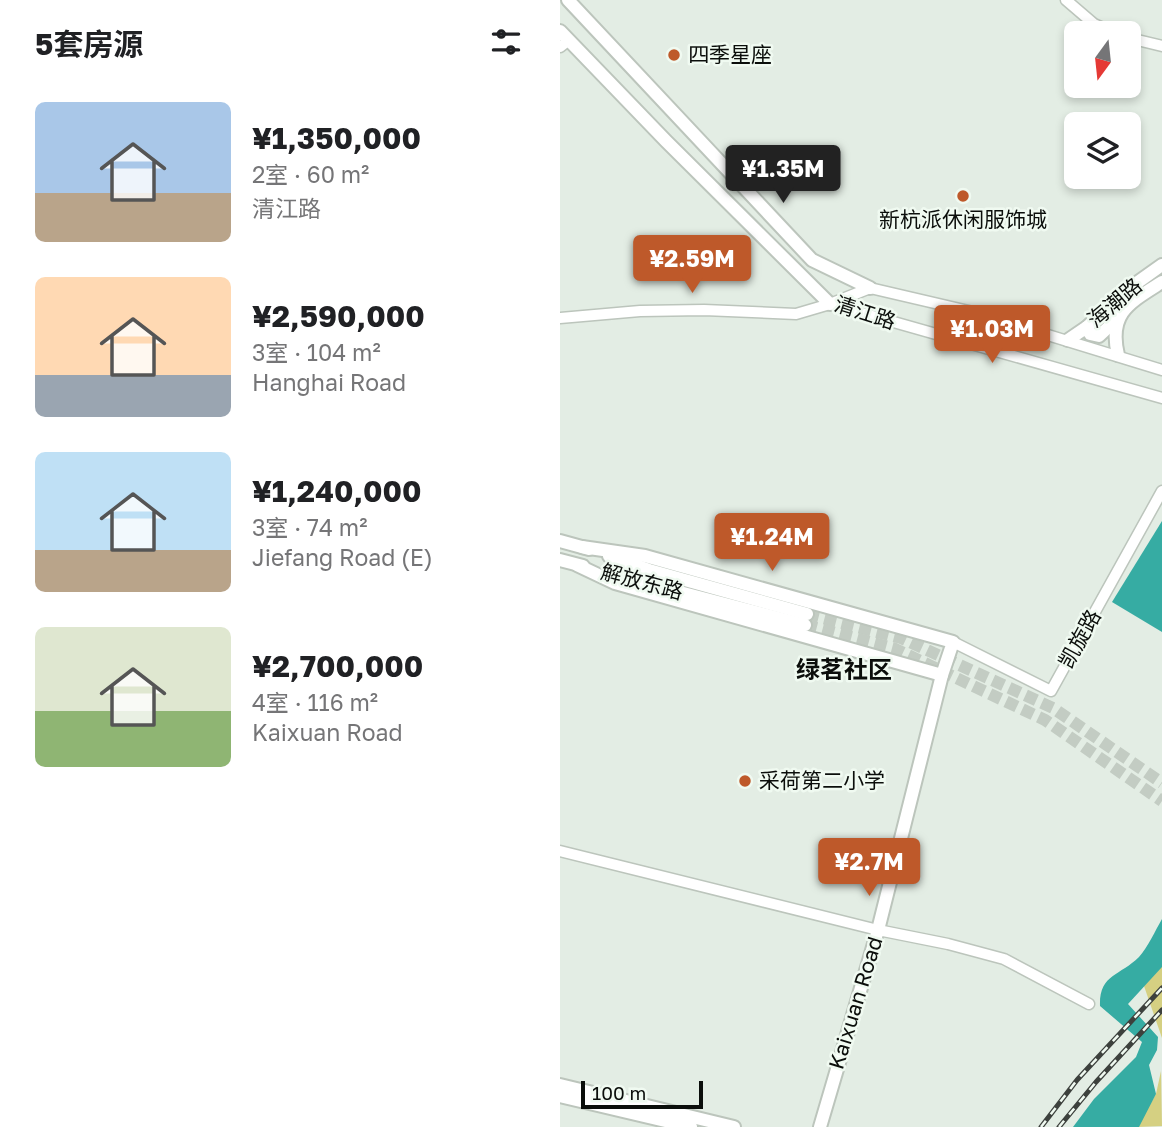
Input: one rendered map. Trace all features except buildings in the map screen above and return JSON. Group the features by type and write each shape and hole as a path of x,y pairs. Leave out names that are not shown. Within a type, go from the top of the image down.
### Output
{"main road":[{"name":"清江路","path":"568,0 812,260 870,288"},
{"name":"清江路","path":"563,39 830,304"},
{"name":"海潮路","path":"1068,340 1087,327 1124,292 1162,265"},
{"name":"海潮路","path":"1118,355 1114,332 1118,317 1140,296 1162,282"},
{"path":"1087,327 1090,334 1099,336 1118,317"},
{"path":"560,541 645,556 953,642"},
{"name":"解放东路","path":"560,560 806,619 582,547"},
{"path":"577,565 615,583 942,675"},
{"name":"Kaixuan Road","path":"820,1127 878,930 942,675 953,642"},
{"path":"560,1085 734,1127"},
{"path":"560,1096 691,1127"}],"street":[{"path":"1066,0 1090,21"},
{"path":"1141,41 1162,46"},
{"path":"560,318 640,311 704,310 796,314 870,288"},
{"name":"清江路","path":"870,288 973,312 1162,370"},
{"name":"清江路","path":"830,304 1162,398"},
{"name":"凯旋路","path":"953,642 1051,691 1162,491"},
{"path":"560,851 1004,959 1089,1004"}],"shaded area":[{"path":"1162,966 1162,1038 1144,986"},
{"path":"1161,1071 1162,1126 1137,1127 1156,1094"}],"water":[{"path":"1162,521 1162,632 1112,602"},
{"path":"1162,919 1162,967 1128,1004 1158,1037 1157,1050 1149,1065 1156,1094 1139,1127 1073,1127 1094,1099 1136,1057 1142,1042 1100,1006 1101,995 1107,981 1139,957"}],"tunnel":[{"path":"807,614 901,638 1053,708 1162,783"},
{"path":"805,625 893,648 1045,720 1162,801"}],"railway":[{"path":"1041,1127 1077,1080 1162,988"},
{"path":"1059,1127 1162,1010"}],"place":[{"name":"四季星座","path":"674,55"},
{"name":"新杭派休闲服饰城","path":"963,196"},
{"name":"采荷第二小学","path":"745,781"}],"district":[{"name":"绿茗社区","path":"844,670"}]}
